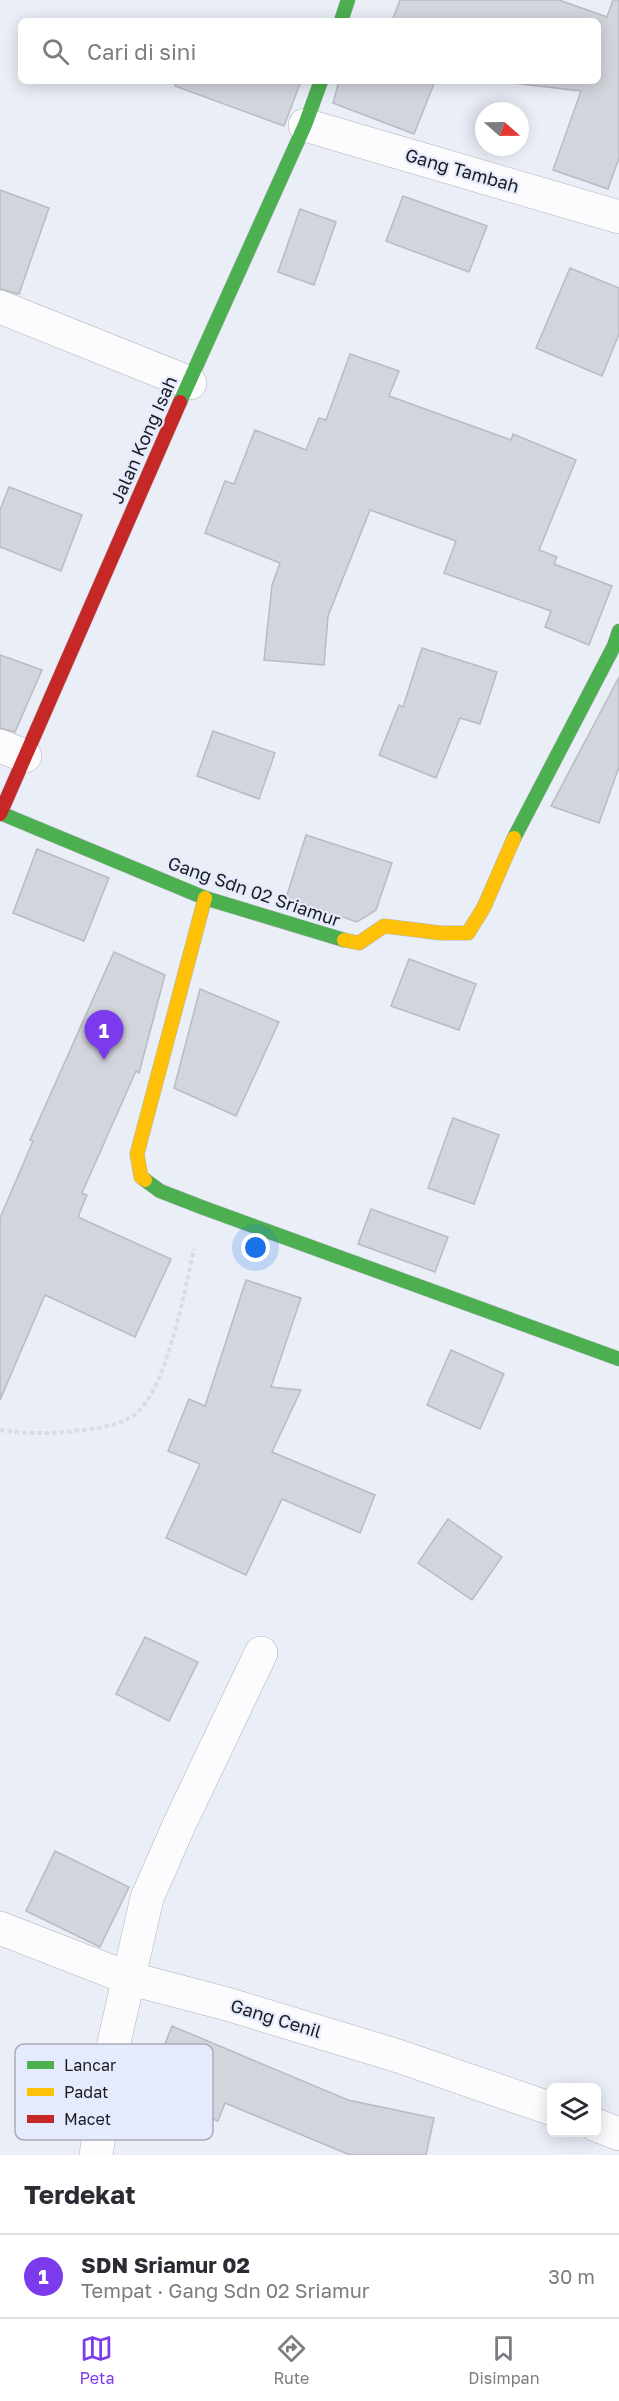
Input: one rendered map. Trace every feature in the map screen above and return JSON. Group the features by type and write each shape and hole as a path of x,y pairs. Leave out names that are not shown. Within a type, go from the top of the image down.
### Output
{"street":[{"path":"342,18 348,0"},
{"name":"Jalan Kong Isah","path":"0,813 12,751 139,493 190,383 305,125 320,84"},
{"name":"Gang Tambah","path":"305,125 619,217"},
{"path":"0,307 190,383"},
{"name":"Gang Sdn 02 Sriamur","path":"0,813 205,898 336,939 359,943 384,926 441,933 468,933 484,907 521,822 614,646 619,631"},
{"path":"205,898 136,1154 141,1177 160,1191 204,1208 619,1359"},
{"path":"114,2044 147,1898 261,1653"},
{"name":"Gang Cenil","path":"0,1928 128,1978 227,2004 398,2056 547,2107"},
{"path":"601,2127 619,2134"},
{"path":"96,2155 98,2140"}],"path":[{"path":"0,1430 38,1434 98,1429 118,1423 135,1414 150,1395 165,1366 204,1208"}],"building":[{"path":"400,0 559,0 607,17 613,0 619,0 619,158 608,189 553,170 581,91 520,84 601,84 601,18 393,18"},
{"path":"175,84 300,84 284,126 175,86"},
{"path":"338,84 434,84 414,134 333,103"},
{"path":"0,190 49,208 19,294 0,289"},
{"path":"403,196 487,226 469,272 386,241"},
{"path":"300,209 336,222 314,285 278,272"},
{"path":"570,268 619,288 619,334 602,376 536,348"},
{"path":"350,354 399,371 389,396 511,440 513,434 576,460 539,550 557,557 554,564 612,586 589,645 545,627 551,611 444,573 456,541 370,510 328,616 324,665 264,660 272,585 280,563 205,533 225,481 234,484 255,430 306,450 319,418 326,420"},
{"path":"9,487 82,515 61,571 0,547 0,510"},
{"path":"422,648 497,672 480,724 460,718 436,778 379,755 399,705 403,707"},
{"path":"0,655 42,670 15,732 0,728"},
{"path":"619,677 619,767 599,823 551,806"},
{"path":"213,731 275,753 259,799 197,776"},
{"path":"306,835 392,863 376,910 357,922 286,898"},
{"path":"37,849 109,878 84,941 13,913"},
{"path":"114,952 165,975 139,1073 136,1071 82,1193 87,1195 78,1217 171,1259 135,1337 45,1295 0,1400 0,1218 33,1141 30,1140"},
{"path":"409,959 476,984 459,1030 391,1006"},
{"path":"200,989 279,1022 236,1116 174,1088"},
{"path":"453,1118 499,1135 474,1204 428,1188"},
{"path":"371,1209 448,1237 435,1272 358,1244"},
{"path":"246,1280 301,1298 271,1387 301,1390 272,1452 375,1495 360,1533 282,1499 246,1575 166,1538 200,1464 168,1451 189,1399 205,1406"},
{"path":"451,1350 504,1374 480,1429 427,1405"},
{"path":"448,1519 502,1557 472,1600 418,1563"},
{"path":"145,1637 198,1662 169,1721 116,1694"},
{"path":"55,1851 129,1887 100,1947 26,1911"},
{"path":"172,2026 348,2100 434,2118 426,2155 350,2155 225,2103 218,2121 213,2119 213,2044 165,2044"}],"traffic: fast":[{"path":"342,18 348,0"},
{"path":"180,402 305,125 320,84"},
{"path":"514,838 614,646 619,631"},
{"path":"0,813 205,898 344,940"},
{"path":"145,1180 160,1191 204,1208 619,1359"}],"traffic: slow":[{"path":"344,940 359,943 384,926 441,933 468,933 484,907 514,838"},
{"path":"145,1180 141,1177 137,1154 205,898"}],"traffic: jam":[{"path":"0,814 180,402"}],"place":[{"name":"SDN Sriamur 02","path":"104,1060"}]}
